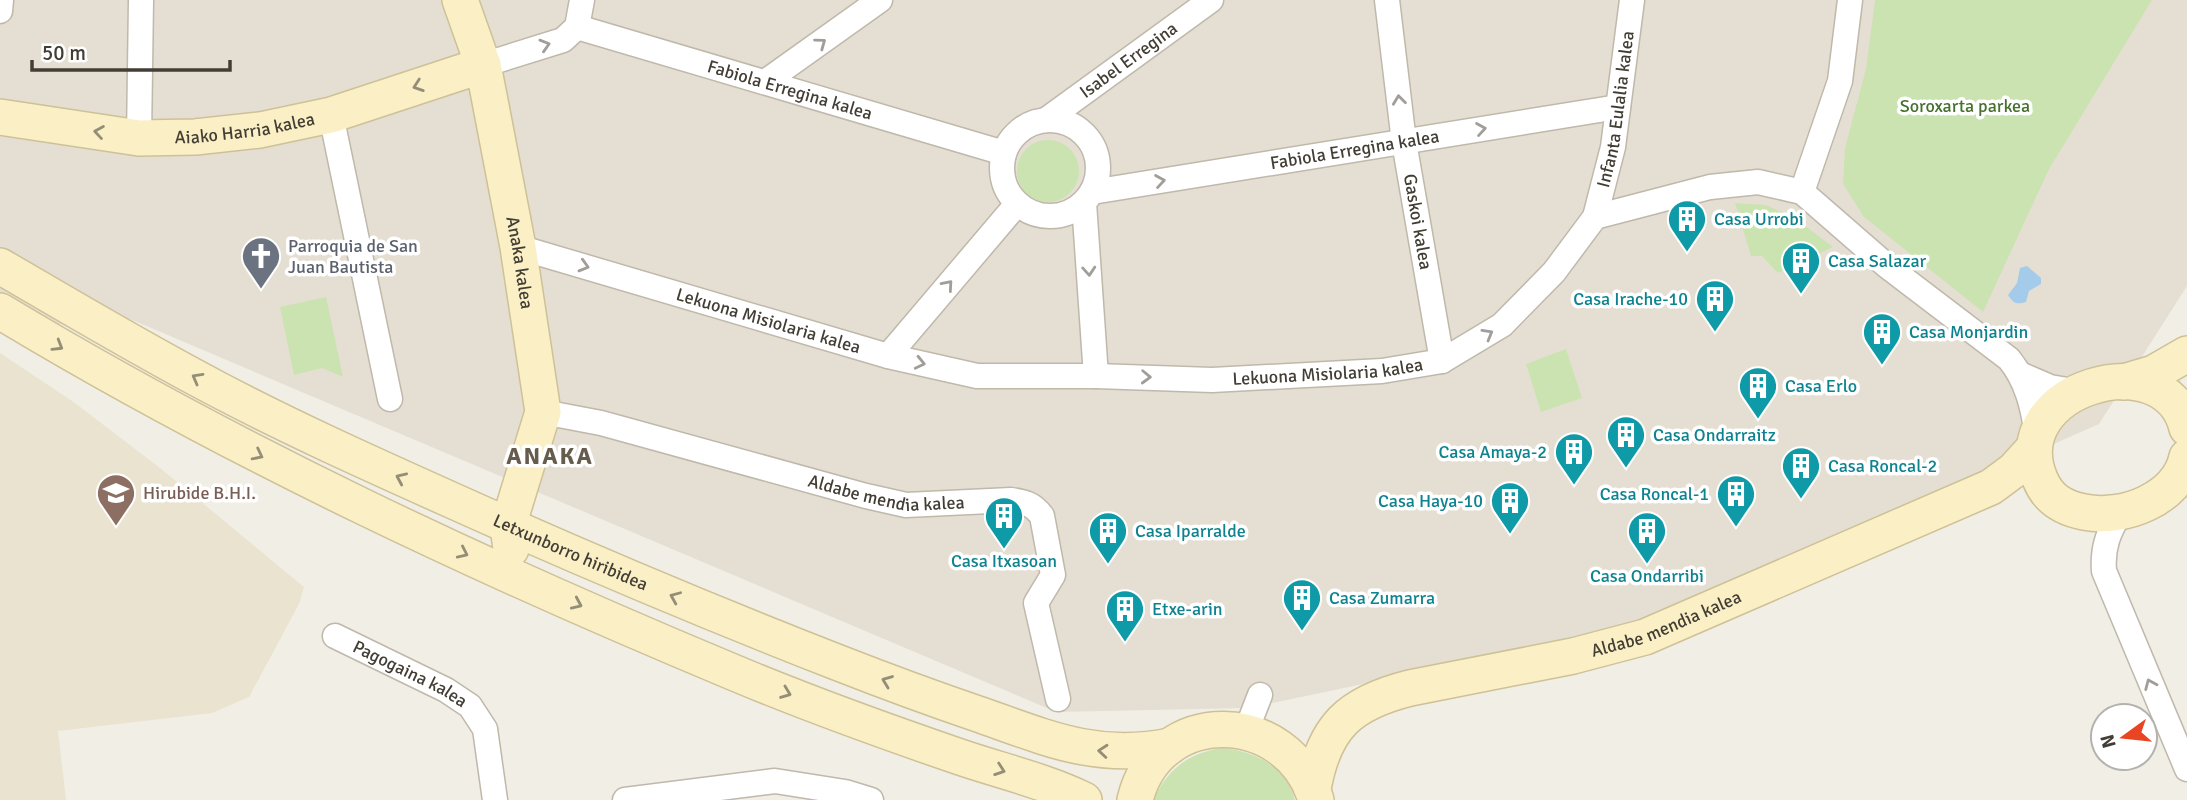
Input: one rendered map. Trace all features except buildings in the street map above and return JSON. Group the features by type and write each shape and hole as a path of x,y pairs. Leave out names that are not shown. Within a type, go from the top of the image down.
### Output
{"main road":[{"name":"Anaka kalea","path":"460,0 482,65 518,247 543,412 508,526"},
{"name":"Aiako Harria kalea","path":"0,117 139,138 195,137 260,130 331,115 482,65"},
{"name":"Letxunborro hiribidea","path":"0,266 115,334 218,390 508,526 751,629 915,692 1068,745 1107,751 1150,750 1170,746"},
{"path":"0,311 96,369 210,431 514,577 736,674 900,736 1084,800"},
{"name":"Aldabe mendia kalea","path":"1315,794 1320,758 1334,729 1368,702 1389,693 1573,656 1645,637 1991,487 2014,470 2035,442 2050,410 2062,400 2079,392 2154,373 2187,354"},
{"path":"2185,423 2182,394 2187,372"},
{"path":"2124,382 2146,384 2170,397 2185,423"},
{"path":"2035,442 2036,471 2052,499"},
{"path":"2137,506 2176,482 2187,457"},
{"name":"Aldabe mendia kalea","path":"1991,487 2021,488 2087,513 2187,495"},
{"path":"508,526 514,577"},
{"name":"Aldabe mendia kalea","path":"1170,746 1215,729 1261,737 1305,738 1334,729"},
{"path":"1261,737 1298,762 1315,794"},
{"path":"1135,800 1146,772 1170,746"}],"street":[{"path":"0,10 1,0"},
{"path":"139,138 141,0"},
{"path":"482,65 563,40 577,27 582,0"},
{"path":"765,82 880,0"},
{"name":"Isabel Erregina","path":"1046,120 1178,9 1211,0"},
{"name":"Gaskoi kalea","path":"1387,0 1404,142 1442,360"},
{"name":"Infanta Eulalia kalea","path":"1595,217 1613,146 1632,0"},
{"path":"1802,192 1839,81 1850,0"},
{"name":"Fabiola Erregina kalea","path":"577,27 1004,153"},
{"name":"Fabiola Erregina kalea","path":"1088,197 1618,107"},
{"path":"331,115 390,399"},
{"path":"1088,197 1070,213 1050,217 1037,215 1017,204 1002,179 1004,153 1014,135 1027,125 1046,120 1067,122 1082,132 1096,152 1098,171 1088,197 1096,376"},
{"path":"1595,217 1710,187 1758,182 1802,192 1887,266 2009,359 2022,375 2033,410 2035,442"},
{"path":"888,356 1017,204"},
{"name":"Lekuona Misiolaria kalea","path":"518,247 888,356 976,376 1212,380 1382,371 1442,360 1502,326 1553,272 1595,217"},
{"path":"2022,375 2050,387 2079,392"},
{"name":"Aldabe mendia kalea","path":"543,412 601,423 906,505 1012,500 1027,502 1042,516 1053,575 1037,603 1058,699"},
{"path":"2137,506 2106,542 2103,553 2104,571 2180,739 2187,769"},
{"name":"Pagogaina kalea","path":"335,636 446,690 470,706 485,729 495,800"},
{"path":"1260,695 1261,737"},
{"path":"625,800 704,795 775,781 845,792 872,800"}],"shaded area":[{"path":"0,0 2187,0 2187,286 2099,424 1636,627 1248,708 1056,712 130,319 0,329"},
{"name":"Hirubide B.H.I.","path":"0,353 75,403 160,468 304,587 299,604 249,697 212,713 58,731 66,800 0,800"}],"green space":[{"name":"Soroxarta parkea","path":"1875,0 2152,0 2049,169 1983,312 1864,217 1843,184 1845,148 1866,69"},
{"path":"1048,140 1070,149 1079,171 1070,193 1048,202 1026,193 1017,171 1026,149"},
{"path":"1735,203 1766,205 1796,219 1833,247 1778,273 1762,256 1751,256"},
{"path":"326,297 343,377 322,368 294,375 280,307"},
{"path":"1566,349 1582,398 1541,412 1526,364"},
{"path":"1222,748 1246,753 1267,762 1284,778 1295,800 1153,800 1165,780 1180,764 1199,754"}],"water":[{"path":"2027,266 2041,278 2041,284 2029,291 2026,302 2015,303 2008,295 2017,283 2020,268"}],"place":[{"name":"Casa Urrobi","path":"1687,253"},
{"name":"Parroquia de San Juan Bautista","path":"261,290"},
{"name":"Casa Salazar","path":"1801,295"},
{"name":"Casa Irache-10","path":"1715,333"},
{"name":"Casa Monjardin","path":"1882,366"},
{"name":"Casa Erlo","path":"1758,420"},
{"name":"Casa Ondarraitz","path":"1626,469"},
{"name":"Casa Amaya-2","path":"1574,486"},
{"name":"Casa Roncal-2","path":"1801,500"},
{"name":"Hirubide B.H.I.","path":"116,527"},
{"name":"Casa Roncal-1","path":"1736,528"},
{"name":"Casa Haya-10","path":"1510,535"},
{"name":"Casa Itxasoan","path":"1004,550"},
{"name":"Casa Iparralde","path":"1108,565"},
{"name":"Casa Ondarribi","path":"1647,565"},
{"name":"Casa Zumarra","path":"1302,632"},
{"name":"Etxe-arin","path":"1125,643"}],"district":[{"name":"ANAKA","path":"550,456"}]}
